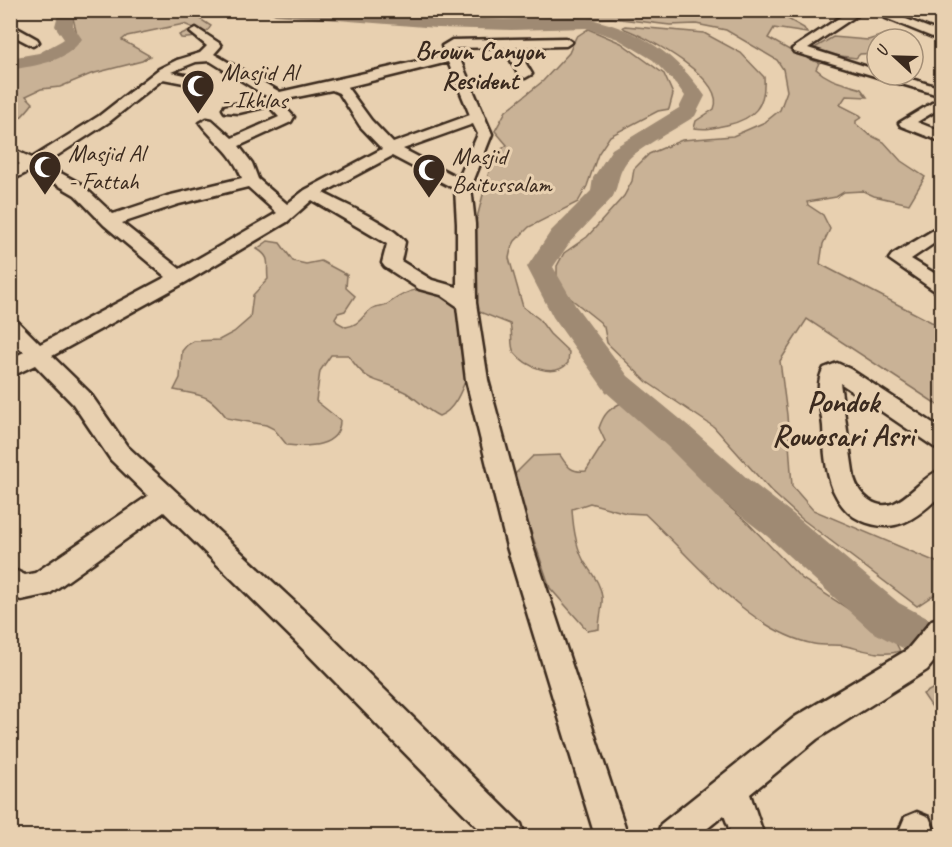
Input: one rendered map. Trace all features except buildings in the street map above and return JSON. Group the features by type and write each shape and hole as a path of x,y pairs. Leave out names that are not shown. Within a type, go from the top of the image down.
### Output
{"street":[{"path":"860,10 799,48 804,53 865,71"},
{"path":"880,12 942,37"},
{"path":"10,28 33,42"},
{"path":"10,176 82,135 116,111 160,74 179,64 204,56 215,46 196,32"},
{"path":"566,42 452,44 448,46 485,134 463,186 466,224 466,303 477,380 520,547 612,837"},
{"path":"508,43 525,74"},
{"path":"204,56 215,58 275,99 287,117 230,144"},
{"path":"230,109 239,109 453,57"},
{"path":"160,74 194,81"},
{"path":"333,86 344,90 365,123 391,149 463,186"},
{"path":"924,87 942,92"},
{"path":"941,136 906,122 942,101"},
{"path":"10,369 179,278 287,213 312,193 391,149 442,128 478,117"},
{"path":"207,123 230,144 244,163 251,181 287,213"},
{"path":"10,152 30,165 69,183 179,278"},
{"path":"111,221 173,200 251,181"},
{"path":"312,193 383,232 396,242 391,263 426,285 447,290 466,303"},
{"path":"942,230 898,259 942,287"},
{"path":"10,326 81,398 119,453 314,640 509,837"},
{"path":"942,441 843,374 837,371 831,373 829,379 840,464 845,490 854,504 873,514 892,516 915,504 942,479"},
{"path":"10,580 21,588 40,585 166,497"},
{"path":"672,837 806,728 917,660 942,630"},
{"path":"732,789 748,837"}],"shaded area":[{"path":"99,10 212,11 200,19 211,26 202,34 190,38 181,38 179,35 194,28 184,24 127,36 122,40 150,56 142,61 91,74 60,87 41,89 26,96 33,103 19,119 11,119 10,66 49,59 68,51 77,39 73,16"},
{"path":"322,11 611,11 645,17 658,14 679,18 695,11 795,11 788,19 804,28 807,33 774,28 768,38 819,63 816,69 827,77 861,89 867,97 846,96 840,105 860,115 862,117 856,121 856,124 868,134 884,142 901,161 925,177 909,204 874,196 863,191 844,192 836,197 807,202 823,215 830,229 823,244 820,264 941,327 941,407 807,319 780,361 787,415 792,486 813,510 941,564 941,590 917,606 802,519 771,491 714,427 647,382 607,343 604,327 600,322 570,298 557,280 557,266 564,253 587,237 624,196 632,181 634,169 649,154 682,140 733,136 765,122 780,110 787,91 783,69 777,60 726,30 696,24 670,25 612,18 511,22"},
{"path":"623,27 704,33 741,53 764,77 763,96 756,110 736,122 703,129 694,128 696,121 714,109 715,97 709,85 683,61 667,50 625,29"},
{"path":"588,29 621,43 664,74 673,94 669,109 658,111 610,136 598,154 587,186 578,202 529,227 515,241 511,249 509,258 523,307 539,319 550,334 569,352 568,363 562,368 548,371 526,362 514,352 510,324 480,312 463,323 460,328 460,347 469,371 454,404 439,416 408,394 367,376 348,355 331,355 320,371 316,401 340,420 339,429 329,441 304,446 287,445 274,429 266,425 227,418 210,400 192,393 174,390 180,378 182,351 187,345 194,341 219,340 234,332 250,318 253,295 268,279 267,258 257,249 268,241 280,243 293,261 306,264 321,261 347,275 346,288 355,296 345,311 338,313 335,318 337,322 346,327 357,323 371,309 387,304 410,291 428,291 445,296 473,279 469,249 493,156 507,145 495,131 506,111 543,81 569,53 576,37"},
{"path":"833,37 865,40 865,54 860,54 856,58 825,54 813,49"},
{"path":"623,402 678,447 693,468 726,504 748,523 801,578 885,633 895,641 900,651 873,652 842,645 814,644 790,637 767,625 722,591 645,514 626,513 590,503 572,509 579,551 598,583 602,597 599,629 588,631 550,588 522,505 515,474 533,456 560,455 570,468 586,471 605,441 599,428 605,415"},
{"path":"941,684 941,720 923,694"}],"waterway":[{"path":"10,64 45,57 68,45 73,39 64,26 65,15 72,10"},
{"path":"275,10 437,23 512,25 587,23 624,35 660,56 685,81 695,96 688,112 620,154 605,178 603,193 560,237 540,267 563,310 617,384 679,437 735,490 780,525 885,617 942,649"}],"place":[{"name":"Masjid Al - Ikhlas","path":"198,115"},
{"name":"Masjid Al - Fattah","path":"45,196"},
{"name":"Masjid Baitussalam","path":"429,199"}],"district":[{"name":"Brown Canyon Resident","path":"480,65"},
{"name":"Pondok Rowosari Asri","path":"843,419"}]}
